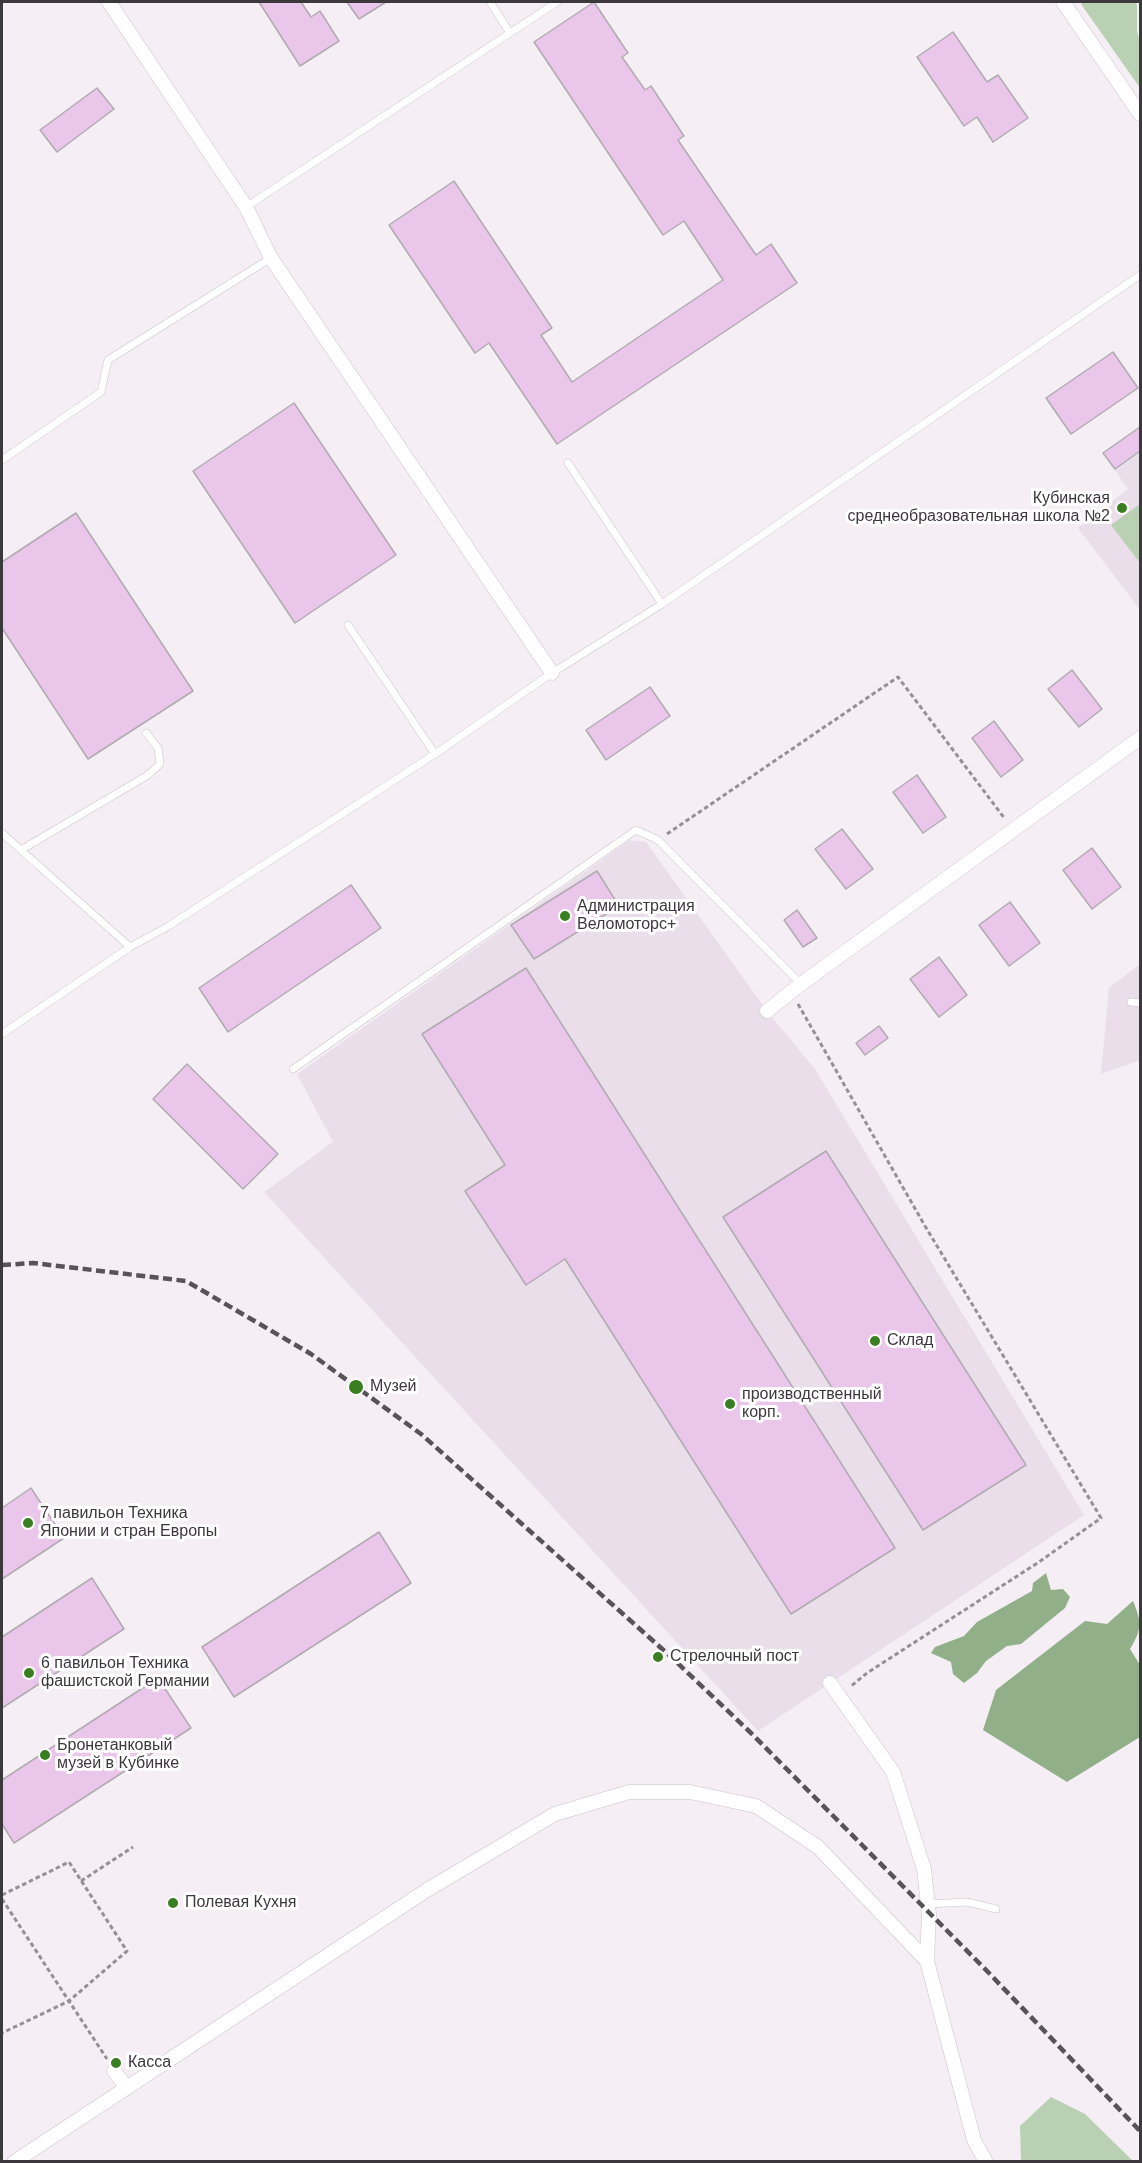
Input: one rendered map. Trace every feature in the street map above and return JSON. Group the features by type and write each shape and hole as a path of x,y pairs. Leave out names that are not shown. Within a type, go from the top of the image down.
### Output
{"street":[{"path":"109,2 246,207 271,258 552,673"},
{"path":"1066,2 1140,114"},
{"path":"767,1011 1140,738"},
{"path":"830,1683 892,1772 924,1869 929,1914 927,1961 974,2140 986,2162"},
{"path":"14,2162 120,2090 446,1878 555,1814 629,1792 690,1792 756,1806 818,1847 927,1961"},
{"path":"114,2071 120,2090"}],"lane":[{"path":"490,2 510,33"},
{"path":"246,207 557,2"},
{"path":"2,460 101,392 108,360 271,258"},
{"path":"2,1035 130,947 167,927 435,754 552,673 662,604 1140,275"},
{"path":"568,463 662,604"},
{"path":"348,625 435,754"},
{"path":"21,850 148,776 160,764 158,748 146,733"},
{"path":"293,1069 636,830 658,840 796,988"},
{"path":"2,833 130,947"},
{"path":"1131,1002 1140,1003"},
{"path":"928,1904 967,1902 996,1909"}],"path":[{"path":"658,840 898,676 1013,830"},
{"path":"796,988 925,1226 1101,1518 1039,1562 867,1672 839,1696"},
{"path":"81,1881 133,1847"},
{"path":"2,1895 69,1862 127,1951 69,2001 2,2033"},
{"path":"2,1899 114,2071"}],"shaded area":[{"path":"1084,2 1135,2 1137,5 1140,88 1081,4"},
{"name":"Кубинская среднеобразовательная школа №2","path":"1140,427 1140,610 1078,528 1128,489 1103,453"},
{"path":"1140,504 1140,563 1111,525"},
{"path":"630,840 646,842 767,1011 815,1069 1084,1515 758,1731 264,1192 333,1142 297,1074"},
{"path":"1140,964 1140,1060 1101,1074 1109,988"},
{"path":"1046,1573 1051,1590 1063,1589 1070,1597 1065,1608 1021,1644 1007,1646 986,1661 977,1673 964,1683 953,1674 951,1662 931,1653 935,1647 964,1636 977,1622 1032,1591 1033,1583"},
{"path":"1133,1601 1138,1615 1139,1631 1130,1649 1140,1665 1140,1737 1067,1782 983,1730 996,1690 1085,1621 1107,1624"},
{"path":"1051,2097 1085,2114 1133,2161 1021,2161 1020,2126"}],"building":[{"path":"259,2 301,2 311,17 320,11 339,41 300,66"},
{"path":"347,2 386,2 359,19"},
{"path":"594,2 628,53 622,57 645,90 651,86 684,136 678,140 756,255 771,244 797,283 557,444 489,343 475,353 389,225 454,181 552,328 541,335 572,382 723,280 684,221 663,235 534,42"},
{"path":"953,32 987,82 998,75 1028,118 993,142 977,117 964,126 917,57"},
{"path":"97,88 114,109 57,152 40,130"},
{"path":"1113,352 1138,388 1071,434 1046,398"},
{"path":"294,403 396,555 295,623 193,471"},
{"path":"1140,427 1140,451 1115,469 1103,453"},
{"path":"76,513 193,691 88,759 2,628 2,562"},
{"path":"1072,670 1102,709 1079,727 1048,689"},
{"path":"650,687 670,716 606,760 586,730"},
{"path":"994,721 1023,760 1001,777 972,738"},
{"path":"917,775 946,817 923,833 893,792"},
{"path":"842,829 873,869 846,889 815,849"},
{"path":"1092,848 1121,887 1092,909 1063,870"},
{"name":"Администрация Веломоторс+","path":"597,871 619,906 534,959 511,925"},
{"path":"351,885 381,928 228,1032 199,988"},
{"path":"1010,902 1040,943 1009,966 979,925"},
{"path":"797,910 817,938 803,947 784,920"},
{"path":"939,957 967,995 939,1017 910,979"},
{"name":"производственный корп.","path":"526,968 895,1548 791,1614 565,1259 526,1285 465,1191 505,1165 422,1034"},
{"path":"879,1026 888,1038 865,1055 856,1043"},
{"path":"187,1064 278,1154 243,1189 153,1099"},
{"name":"Склад","path":"826,1151 1026,1465 923,1530 723,1217"},
{"name":"7 павильон Техника Японии и стран Европы","path":"31,1488 64,1538 2,1579 2,1508"},
{"path":"379,1532 411,1583 234,1697 202,1647"},
{"name":"6 павильон Техника фашистской Германии","path":"92,1578 124,1629 2,1708 2,1637"},
{"path":"158,1678 191,1728 14,1843 2,1824 2,1780"}],"railway":[{"path":"2,1265 33,1263 186,1281 311,1354 421,1434 669,1655 751,1733 987,1971 1140,2131"}],"place":[{"name":"Кубинская среднеобразовательная школа №2","path":"1122,508"},
{"name":"Администрация Веломоторс+","path":"565,916"},
{"name":"Склад","path":"875,1341"},
{"name":"Музей","path":"356,1387"},
{"name":"производственный корп.","path":"730,1404"},
{"name":"7 павильон Техника Японии и стран Европы","path":"28,1523"},
{"name":"Стрелочный пост","path":"658,1657"},
{"name":"6 павильон Техника фашистской Германии","path":"29,1673"},
{"name":"Бронетанковый музей в Кубинке","path":"45,1755"},
{"name":"Полевая Кухня","path":"173,1903"},
{"name":"Касса","path":"116,2063"}]}
